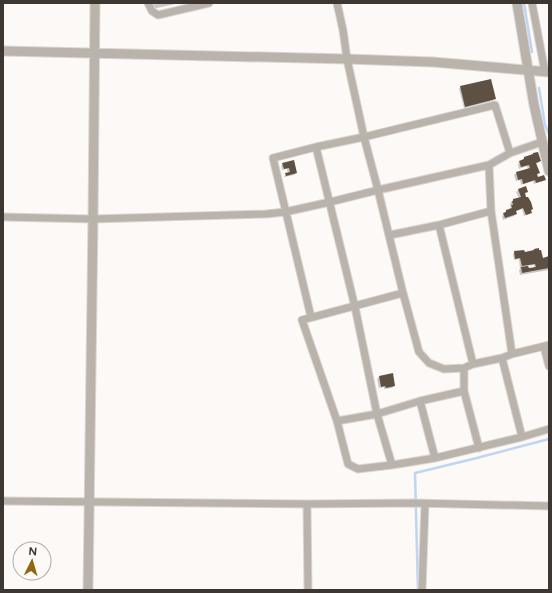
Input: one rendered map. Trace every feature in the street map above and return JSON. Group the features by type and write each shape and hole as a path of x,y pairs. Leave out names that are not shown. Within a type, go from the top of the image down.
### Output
{"street":[{"path":"88,590 93,219 94,3"},
{"path":"148,3 152,12 158,14 209,3"},
{"path":"337,3 347,59 364,137 419,352 429,363 444,369 464,368 473,364 546,346 549,366"},
{"path":"517,3 528,70 549,171"},
{"path":"3,51 433,62 547,72 532,3"},
{"path":"311,317 273,158 495,105 510,153"},
{"path":"3,217 93,219 266,214 286,212 489,165 510,153 542,142"},
{"path":"316,147 355,307 377,414 392,465"},
{"path":"489,165 491,211 512,354"},
{"path":"390,235 439,225 491,211"},
{"path":"439,225 473,364"},
{"path":"403,293 302,320 337,421 348,464 358,469 434,458 479,448 549,429"},
{"path":"502,358 522,437"},
{"path":"464,368 464,391 479,448"},
{"path":"337,421 377,414 420,401 464,391"},
{"path":"420,401 434,458"},
{"path":"3,500 307,504 419,503 549,506"},
{"path":"419,503 422,590"},
{"path":"307,504 308,590"}],"building":[{"path":"491,79 496,99 465,107 460,86"},
{"path":"538,152 541,161 536,163 540,173 537,174 538,177 544,175 546,180 536,183 535,180 523,184 522,179 518,180 516,172 530,168 529,165 521,167 519,161 524,159 524,157"},
{"path":"294,160 297,173 286,176 285,173 290,172 289,168 284,169 282,163"},
{"path":"526,186 528,192 525,193 526,197 528,197 531,202 533,209 531,210 532,213 526,215 523,208 516,211 517,214 505,218 503,213 512,208 511,205 513,205 513,199 521,197 518,189"},
{"path":"539,248 543,258 549,256 549,268 522,273 521,267 536,267 535,264 522,266 520,258 515,259 514,251 524,250 525,252"},
{"path":"393,373 395,386 386,388 385,386 381,387 379,376"}],"waterway":[{"path":"524,3 532,52"},
{"path":"539,88 545,125 549,134"},
{"path":"418,590 415,473 549,439"}]}
